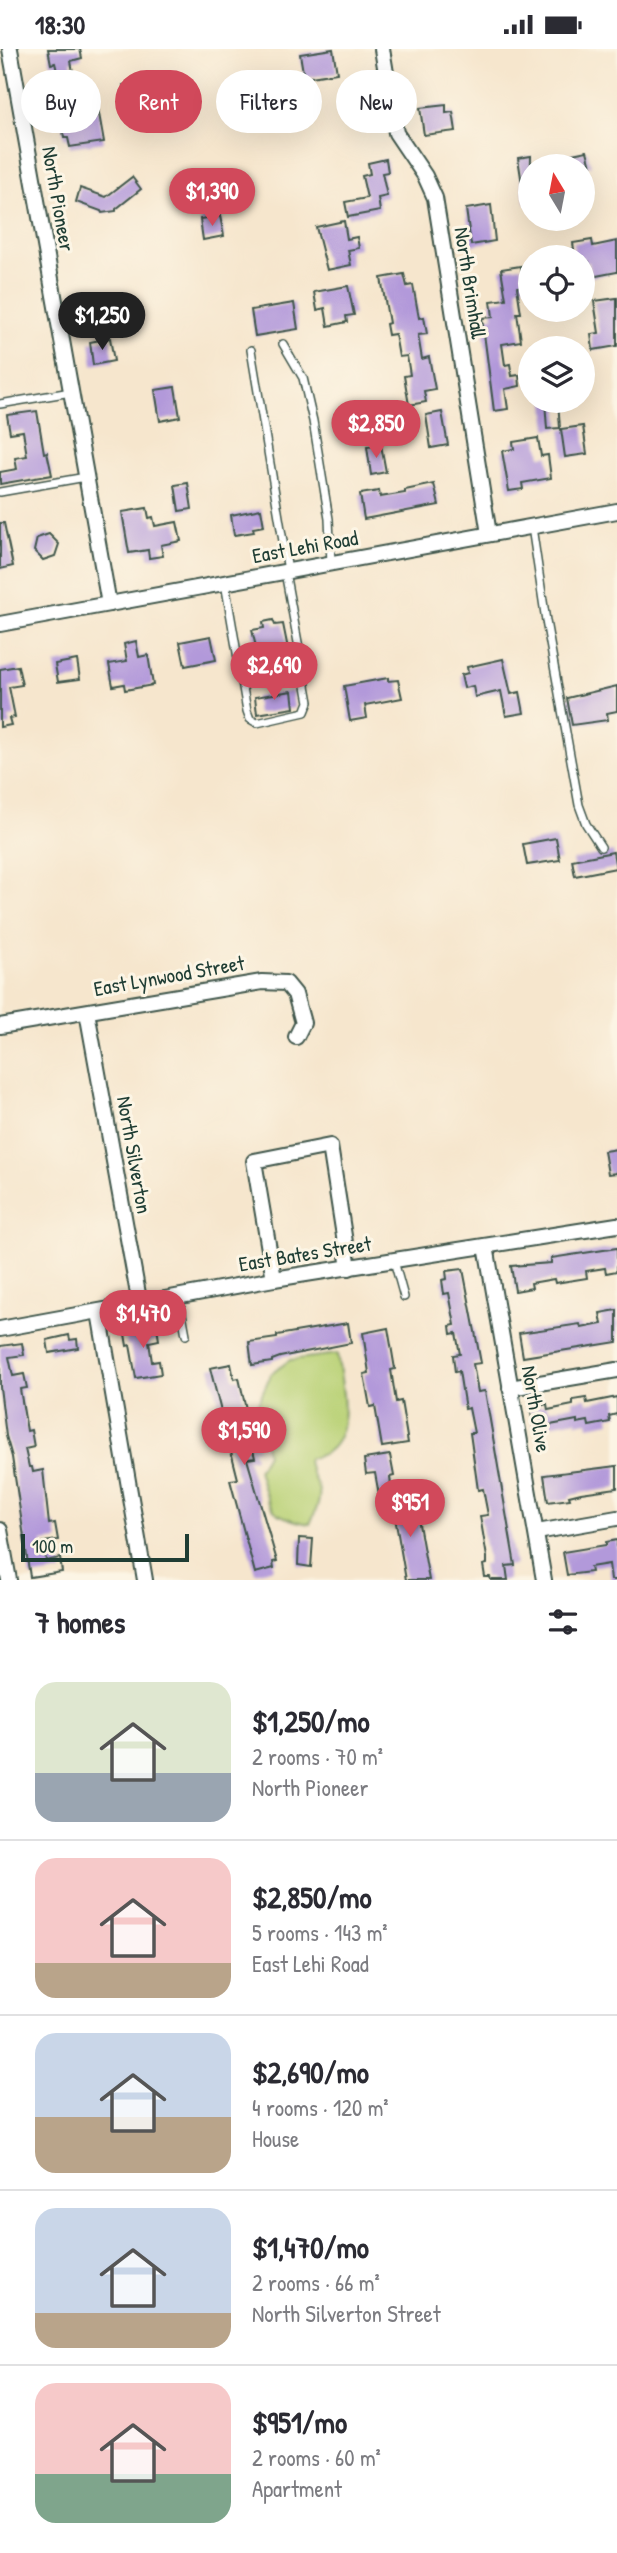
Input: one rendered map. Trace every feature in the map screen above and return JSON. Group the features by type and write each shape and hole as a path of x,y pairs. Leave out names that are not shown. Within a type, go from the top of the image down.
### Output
{"street":[{"name":"North Pioneer","path":"10,49 108,604"},
{"name":"North Brimhall","path":"382,49 396,133 425,176 435,198 489,534"},
{"name":"East Lehi Road","path":"0,624 617,511"},
{"name":"East Lynwood Street","path":"0,1026 262,982 286,983 295,994 303,1023 296,1037"},
{"name":"North Silverton","path":"87,1012 140,1305"},
{"path":"274,1279 254,1161 330,1146 349,1268"},
{"name":"East Bates Street","path":"0,1329 274,1279 617,1225"},
{"name":"North Olive","path":"486,1246 544,1580"},
{"path":"99,1312 145,1580"},
{"path":"510,1388 617,1370"},
{"path":"537,1532 617,1518"},
{"path":"0,1530 9,1580"}],"lane":[{"path":"283,344 303,378 313,421 329,519 331,563"},
{"path":"225,583 250,719 257,723 305,712 309,702 251,350"},
{"path":"0,404 71,392"},
{"path":"0,492 86,478"},
{"path":"532,526 579,805 586,824 601,846"},
{"path":"394,1261 404,1297"},
{"path":"179,1297 186,1335"}],"green space":[{"path":"337,1354 343,1391 343,1419 336,1442 326,1452 308,1459 319,1495 310,1524 285,1518 268,1502 258,1470 267,1454 257,1405 271,1374 290,1360"}],"building":[{"path":"48,49 80,49 82,58 71,61 73,70 57,70 55,63 51,64"},
{"path":"333,49 336,73 322,75 322,70 303,70 300,54"},
{"path":"446,105 446,113 453,112 456,131 424,135 420,108"},
{"path":"101,125 104,142 70,147 68,138 64,138 63,133 101,133"},
{"path":"386,159 388,172 382,173 387,196 378,198 380,211 348,217 345,202 367,198 362,176 370,174 368,163"},
{"path":"132,177 141,189 116,211 102,213 76,202 80,188 106,197"},
{"path":"491,205 495,241 471,245 466,209"},
{"path":"220,216 224,236 203,240 200,219"},
{"path":"344,221 347,239 357,237 359,248 348,250 351,265 327,270 316,227"},
{"path":"592,240 593,245 573,245"},
{"path":"617,241 617,272 595,276 595,246"},
{"path":"518,266 517,313 520,336 518,336 518,341 502,344 505,365 510,364 512,376 518,375 518,386 505,389 508,409 494,411 482,318 493,317 491,301 506,299 501,269"},
{"path":"404,274 407,286 413,285 419,318 424,317 427,334 418,335 422,359 429,357 435,389 424,391 426,402 409,405 404,376 410,375 407,356 399,357 395,334 388,335 386,324 389,323 381,278"},
{"path":"348,286 354,315 346,316 347,322 328,326 325,308 317,310 314,292"},
{"path":"617,298 617,346 595,350 595,336 591,334 599,333 595,301"},
{"path":"294,303 298,329 255,336 251,310"},
{"path":"110,338 114,361 93,365 90,342"},
{"path":"175,387 180,417 160,421 155,390"},
{"path":"37,411 44,453 47,452 52,475 0,484 0,472 17,469 15,458 27,456 23,431 10,433 7,415"},
{"path":"442,412 448,445 431,448 426,415"},
{"path":"546,413 559,413 560,428 547,429"},
{"path":"583,426 587,454 565,457 561,429"},
{"path":"538,438 541,456 548,455 551,478 522,483 523,489 509,491 502,451 514,449 513,442"},
{"path":"381,445 386,472 371,475 367,447"},
{"path":"188,483 192,509 179,511 175,485"},
{"path":"434,484 439,505 364,519 360,494 379,491 380,497"},
{"path":"147,508 149,518 153,517 155,526 177,522 181,541 161,545 163,556 149,558 148,550 129,553 122,512"},
{"path":"261,509 264,526 253,528 254,532 234,535 231,515"},
{"path":"0,523 4,523 13,566 0,569"},
{"path":"49,534 59,544 55,556 43,560 34,551 37,538"},
{"path":"273,620 275,625 283,624 289,654 259,660 252,630 264,628 263,622"},
{"path":"211,636 216,660 185,666 180,642"},
{"path":"136,641 139,657 148,655 153,685 125,690 124,684 113,686 109,664 127,661 124,644"},
{"path":"503,659 511,694 520,692 524,713 506,716 501,691 475,697 473,686 464,688 461,675 468,673 467,667"},
{"path":"77,660 80,679 58,682 55,664"},
{"path":"18,666 22,685 9,687 15,717 9,718 11,725 0,727 0,669"},
{"path":"388,678 388,681 398,680 402,698 365,705 367,718 350,721 344,686"},
{"path":"617,686 617,711 607,713 608,720 572,725 567,698"},
{"path":"292,691 294,708 257,714 255,697"},
{"path":"556,838 560,860 527,865 523,844"},
{"path":"613,852 616,868 575,876 572,860"},
{"path":"617,1149 617,1173 608,1174 604,1151"},
{"path":"617,1248 617,1271 606,1273 605,1268 586,1271 587,1278 555,1283 554,1279 531,1283 532,1288 515,1291 511,1266 551,1263 551,1258"},
{"path":"463,1269 481,1363 473,1364 478,1392 485,1391 515,1565 506,1566 508,1580 491,1580 490,1577 485,1577 483,1565 487,1564 487,1557 480,1516 488,1515 483,1489 478,1490 470,1433 474,1433 469,1408 465,1409 459,1371 455,1372 453,1355 460,1354 456,1333 451,1334 450,1326 455,1325 449,1293 444,1294 442,1280 447,1279 446,1271"},
{"path":"617,1310 617,1342 523,1357 519,1333 580,1324 581,1328 602,1324 600,1313"},
{"path":"348,1323 351,1343 252,1365 249,1342"},
{"path":"144,1325 144,1330 157,1328 159,1340 149,1342 152,1362 159,1361 161,1374 136,1378 124,1328"},
{"path":"388,1328 395,1369 391,1370 396,1402 401,1401 408,1443 382,1447 375,1406 370,1407 364,1374 369,1373 363,1333"},
{"path":"69,1335 70,1340 77,1339 78,1348 49,1353 47,1340"},
{"path":"22,1343 24,1355 9,1357 13,1376 24,1374 27,1388 20,1389 27,1431 31,1430 34,1447 25,1449 29,1467 32,1467 33,1472 43,1470 49,1524 55,1523 58,1540 43,1542 46,1561 60,1558 62,1572 30,1577 0,1387 0,1346"},
{"path":"231,1364 234,1379 239,1378 248,1418 251,1417 258,1449 253,1450 255,1458 247,1459 277,1561 273,1562 274,1568 255,1573 230,1480 238,1479 210,1368"},
{"path":"617,1397 617,1414 609,1416 610,1422 589,1426 588,1421 577,1423 577,1420 534,1428 530,1408 547,1404 548,1410 573,1405 573,1400 586,1398 587,1403"},
{"path":"390,1455 394,1476 390,1477 392,1492 379,1495 375,1473 366,1474 364,1459"},
{"path":"617,1466 617,1488 581,1493 569,1496 570,1499 548,1502 544,1475"},
{"path":"414,1496 429,1580 406,1580 392,1500"},
{"path":"299,1538 313,1539 311,1567 298,1565"},
{"path":"617,1540 617,1580 611,1580 609,1564 590,1567 591,1572 567,1575 563,1552 606,1545 606,1542"}]}
